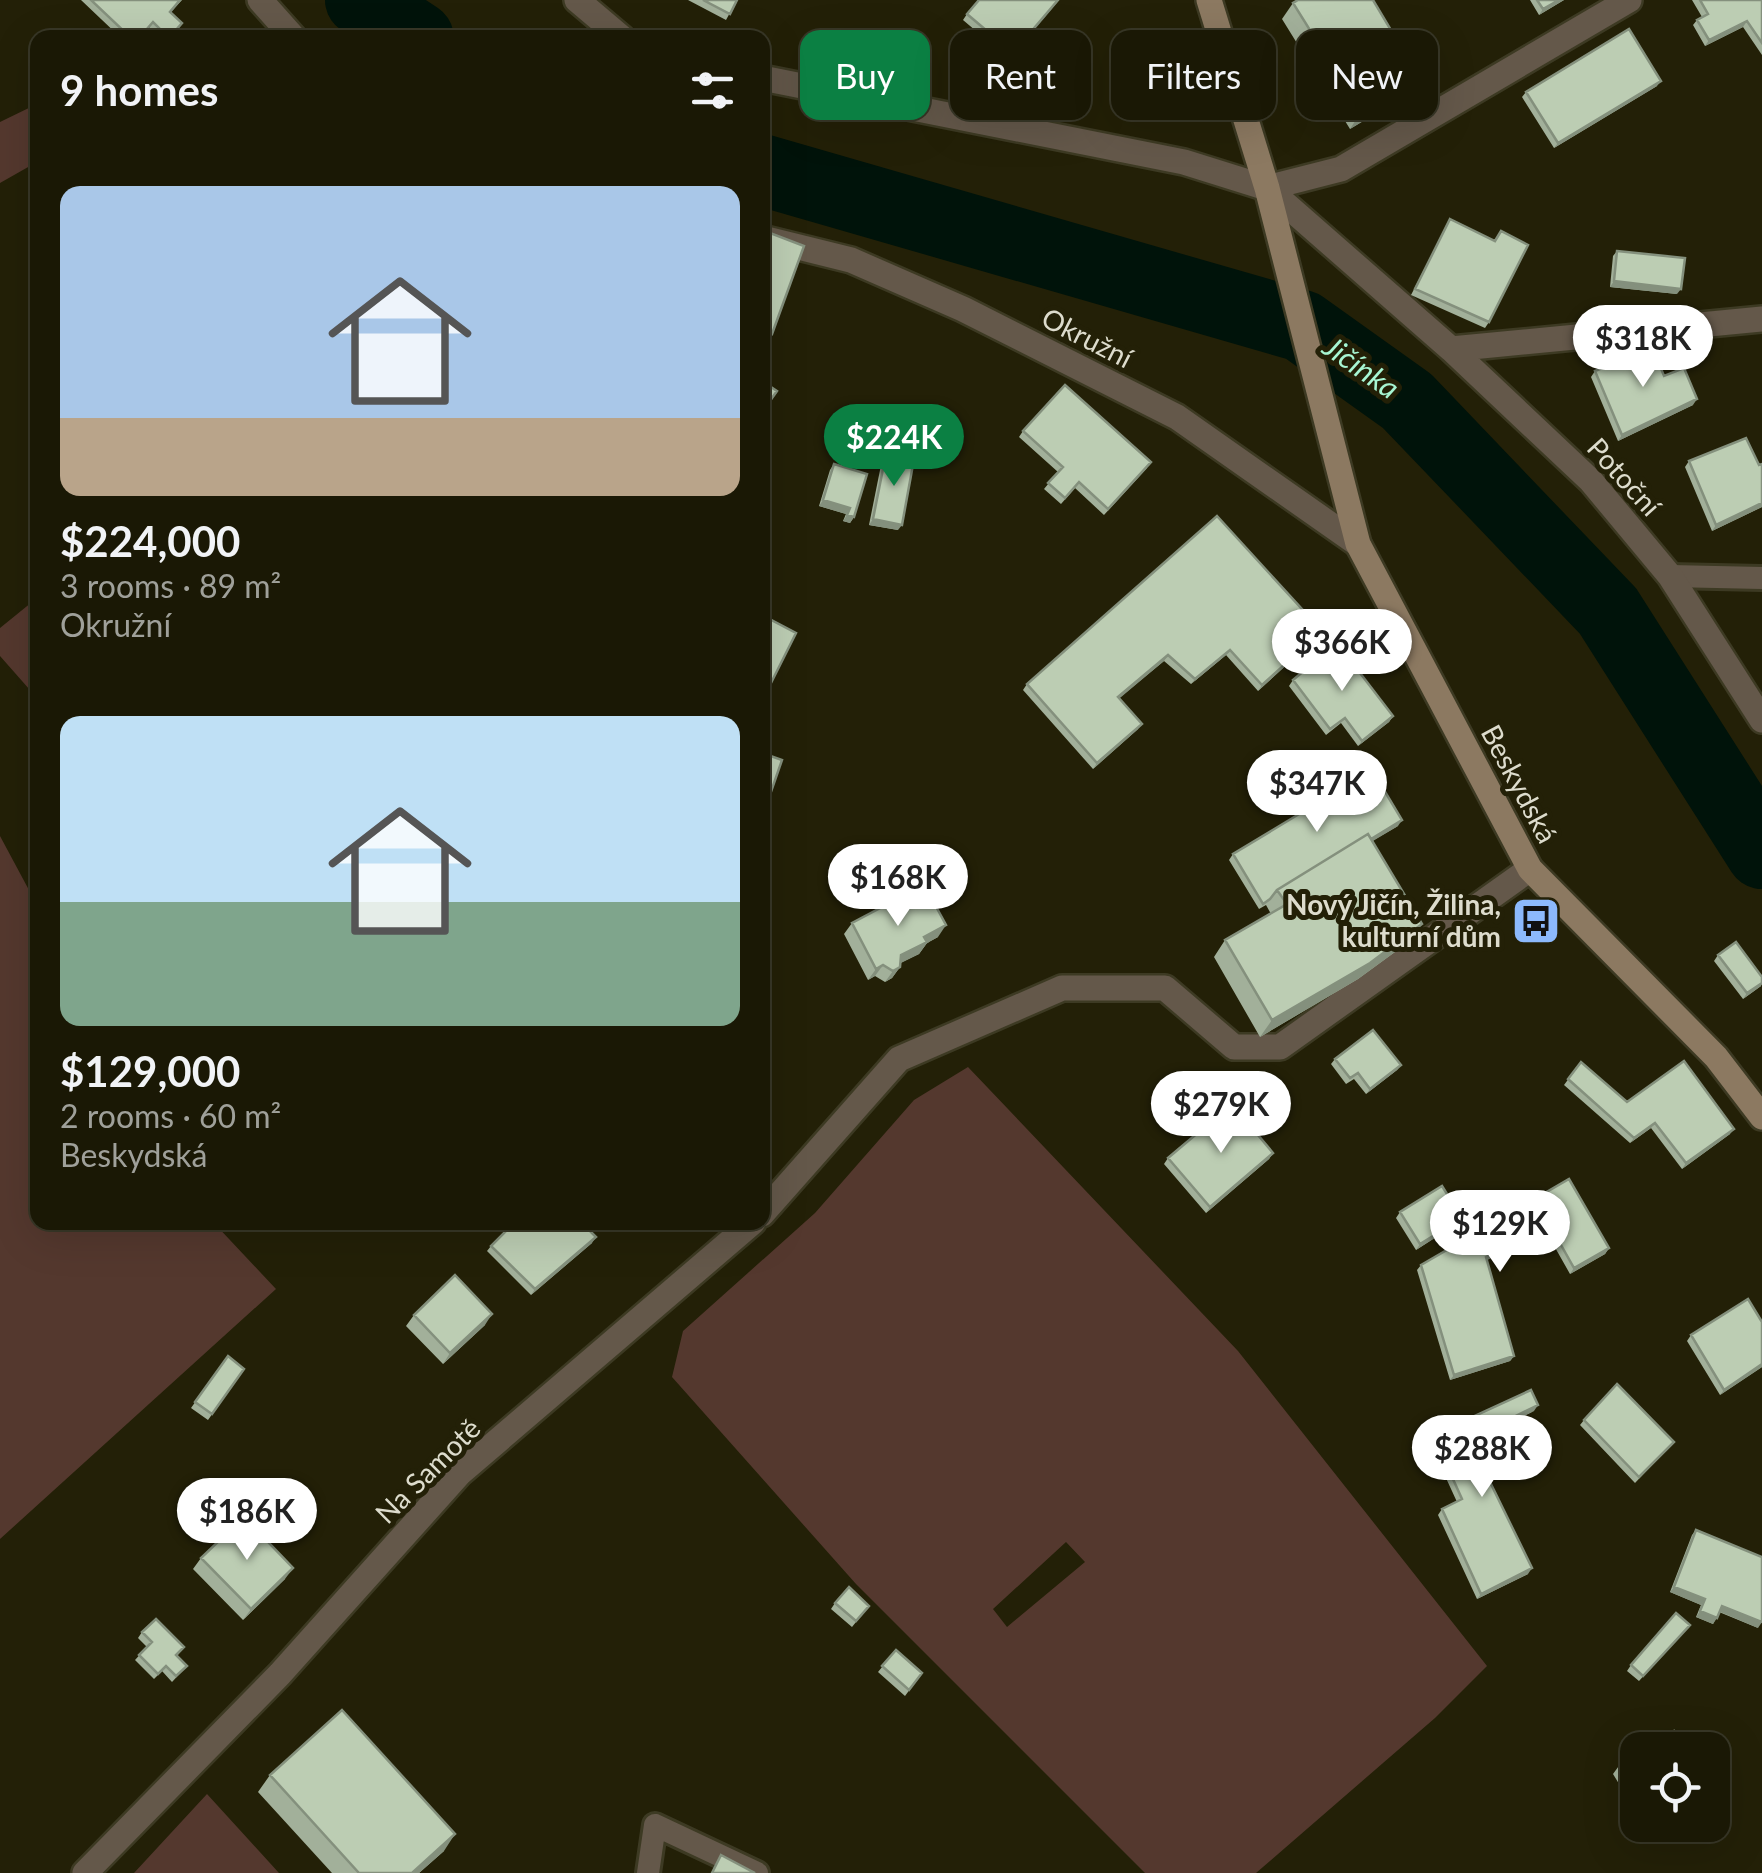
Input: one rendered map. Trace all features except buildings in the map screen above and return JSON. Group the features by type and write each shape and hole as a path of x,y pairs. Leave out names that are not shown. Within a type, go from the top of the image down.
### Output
{"street":[{"path":"260,0 287,30"},
{"path":"577,0 613,30"},
{"path":"1208,0 1267,188"},
{"path":"770,80 1184,162 1267,188 1341,170 1629,0"},
{"name":"Beskydská","path":"1267,188 1277,242 1358,544 1530,869 1716,1057 1762,1117"},
{"name":"Potoční","path":"1267,188 1451,350 1591,481 1670,576 1762,720"},
{"name":"Okružní","path":"770,240 867,267 963,309 1178,417 1358,544"},
{"path":"1451,350 1762,319"},
{"path":"770,1205 899,1059 1062,988 1164,988 1234,1048 1280,1048 1530,869"},
{"name":"Na Samotě","path":"85,1873 280,1674 460,1474 744,1230"}],"lane":[{"path":"1670,576 1762,578"},
{"path":"648,1873 655,1825 757,1873"}],"shaded area":[{"path":"30,107 30,166 0,183 0,122"},
{"path":"30,604 30,690 0,656 0,628"},
{"path":"0,836 30,892 30,1230 221,1230 276,1289 0,1539"},
{"path":"968,1067 1238,1351 1487,1666 1435,1718 1256,1873 1145,1873 856,1584 672,1377 683,1331 815,1213 914,1100","holes":["1066,1542 1085,1562 1007,1627 993,1609"]},
{"path":"207,1794 279,1873 134,1873"}],"waterway":[{"name":"Jičínka","path":"361,0 406,30"},
{"name":"Jičínka","path":"770,172 1302,326 1407,401 1608,611 1762,853"}],"place":[{"name":"Nový Jičín, Žilina, kulturní dům","path":"1536,921"}]}
